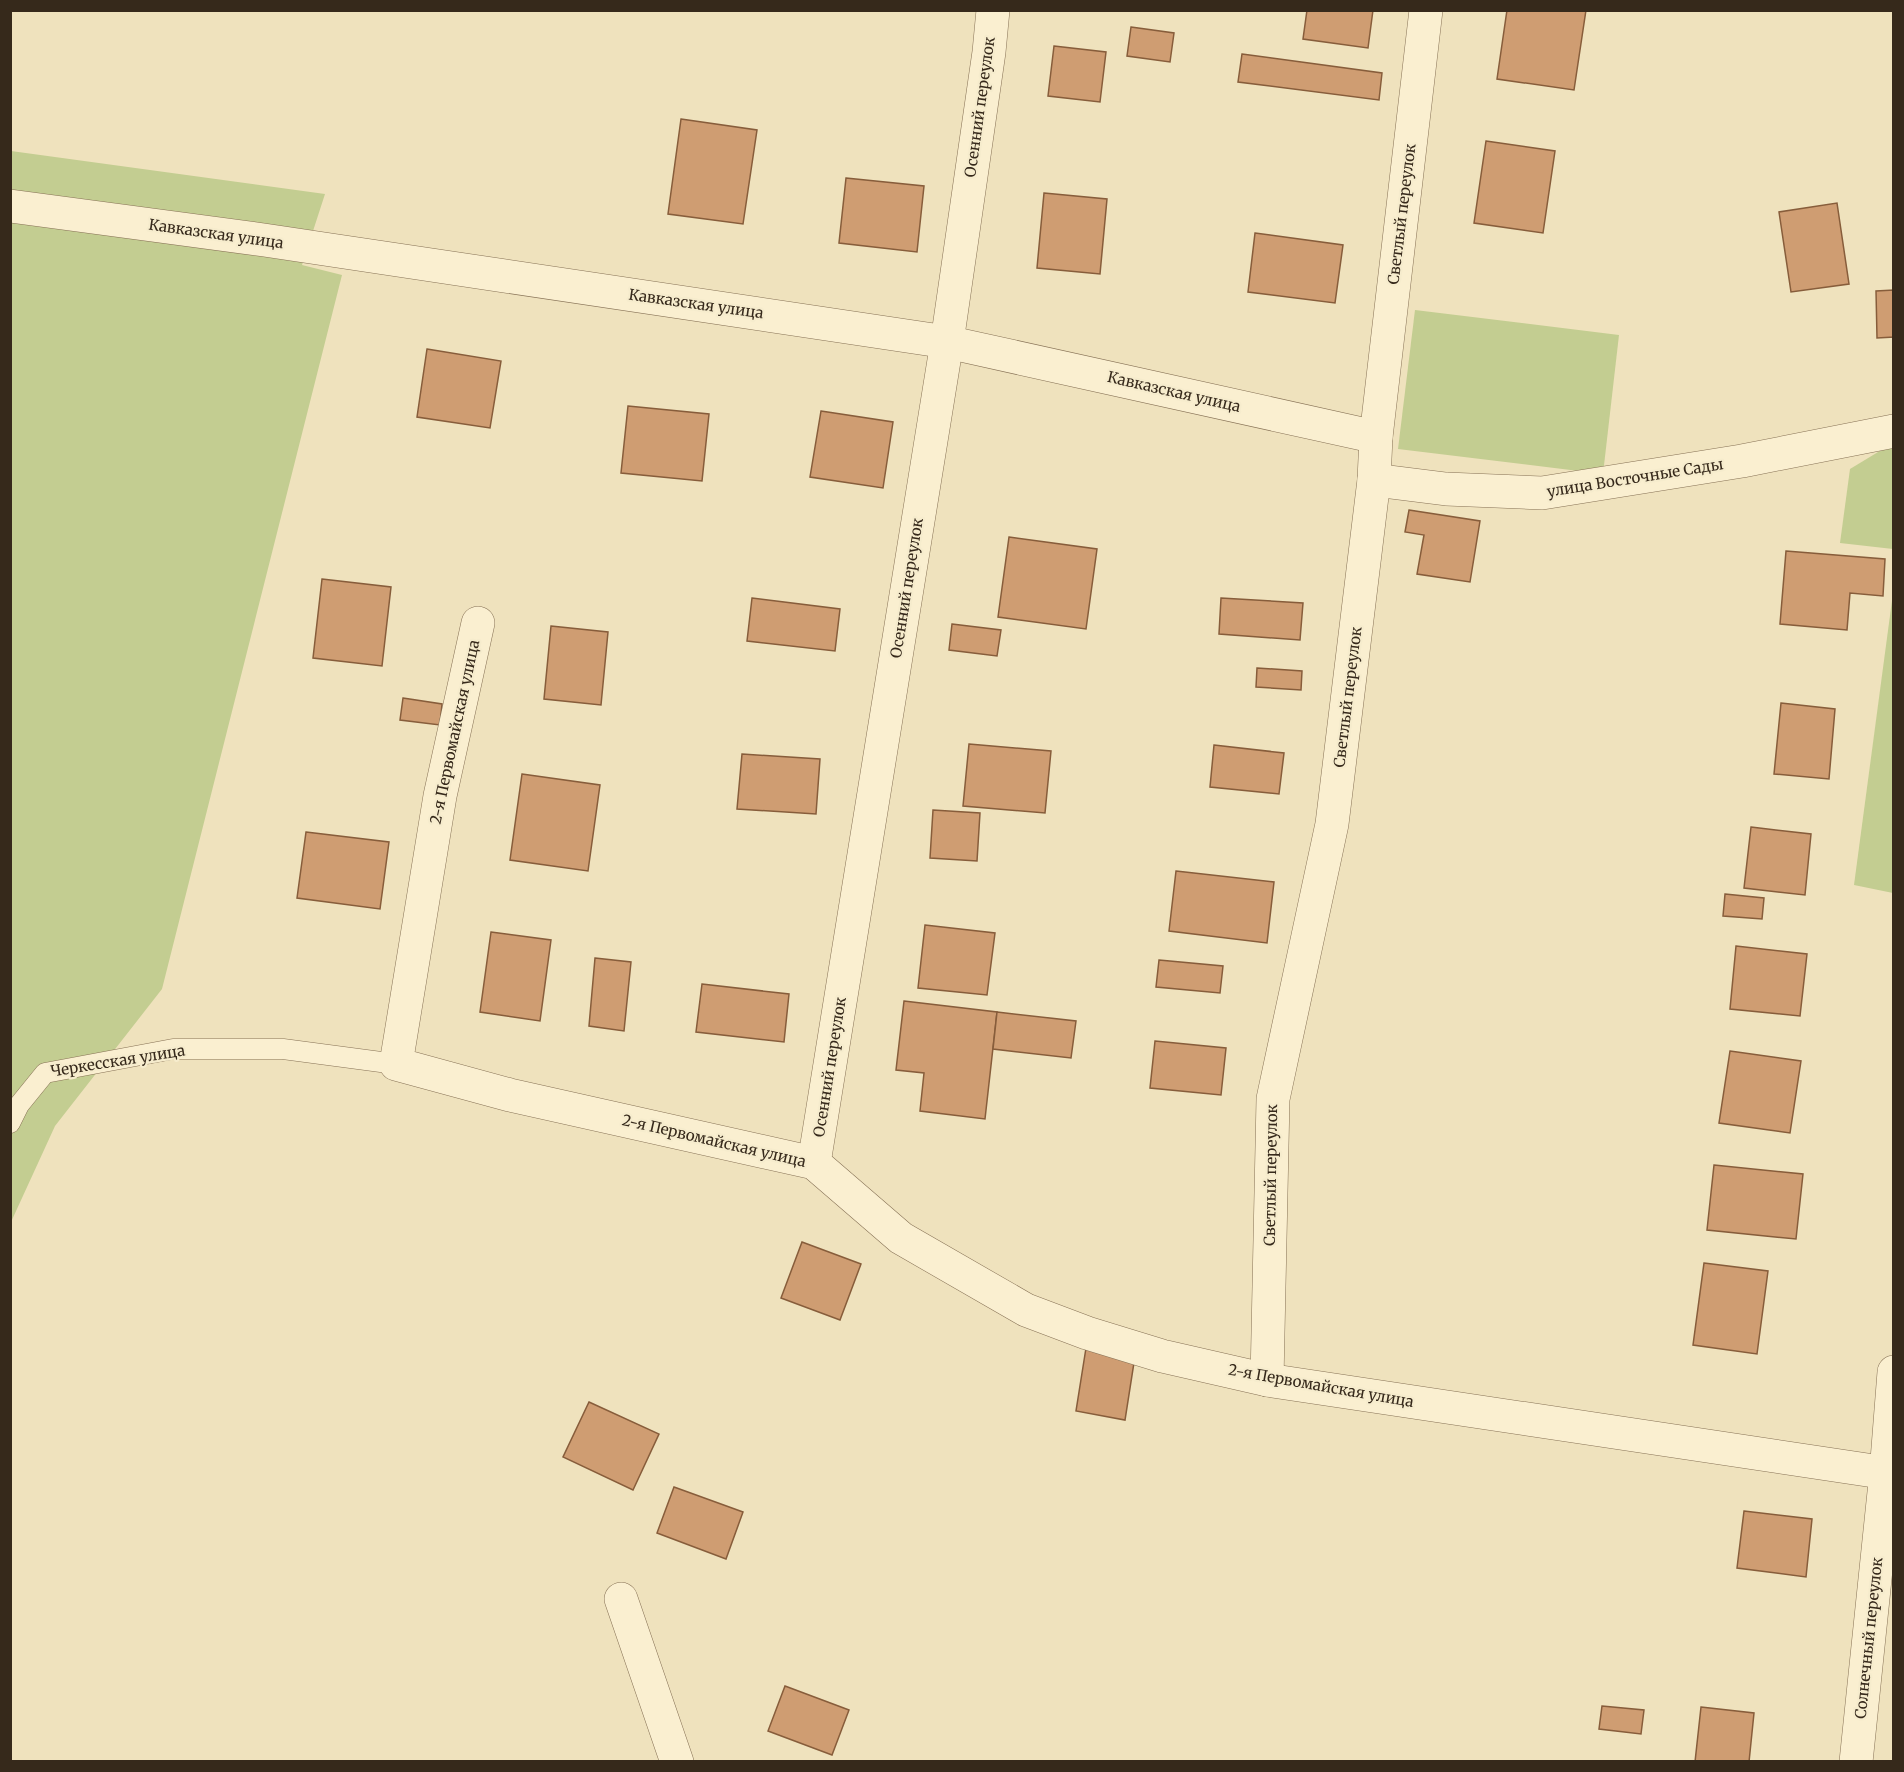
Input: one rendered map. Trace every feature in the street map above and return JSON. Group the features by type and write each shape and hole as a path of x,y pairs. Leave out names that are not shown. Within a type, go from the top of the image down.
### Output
{"street":[{"name":"Осенний переулок","path":"814,1163 947,342 993,10"},
{"name":"Светлый переулок","path":"1267,1380 1272,1099 1332,824 1374,480 1376,437 1426,10"},
{"name":"Кавказcкая улица","path":"10,206 264,240 947,342 1376,437"},
{"name":"улица Восточные Сады","path":"1374,480 1446,489 1542,493 1742,461 1893,430"},
{"name":"2-я Первомайская улица","path":"478,623 440,796 396,1064 510,1095 814,1163 901,1238 1026,1310 1087,1333 1162,1356 1267,1380 1890,1473"},
{"name":"Солнечный переулок","path":"1856,1761 1890,1473 1893,1372"},
{"path":"621,1599 677,1761"}],"lane":[{"name":"Черкесская улица","path":"10,1123 19,1104 45,1073 173,1049 282,1049 396,1064"}],"green space":[{"path":"11,151 325,194 302,265 342,275 162,989 55,1126 11,1222"},
{"path":"1415,310 1619,335 1603,474 1398,449"},
{"path":"1893,443 1893,549 1840,543 1850,469"},
{"path":"1893,593 1893,893 1854,885"}],"building":[{"path":"1307,10 1373,10 1368,48 1303,39"},
{"path":"1507,10 1586,10 1574,90 1497,79"},
{"path":"1131,27 1174,33 1170,62 1127,56"},
{"path":"1054,46 1106,52 1100,102 1048,96"},
{"path":"1242,54 1382,73 1379,100 1238,82"},
{"path":"681,119 757,130 743,224 668,214"},
{"path":"1486,141 1555,151 1543,233 1474,223"},
{"path":"846,178 924,186 917,252 839,243"},
{"path":"1044,193 1107,199 1100,274 1037,268"},
{"path":"1837,203 1849,284 1791,292 1779,212"},
{"path":"1255,233 1343,245 1335,303 1248,292"},
{"path":"1894,290 1894,337 1877,338 1876,291"},
{"path":"427,349 501,361 490,428 417,417"},
{"path":"628,406 709,414 702,481 621,473"},
{"path":"821,411 893,422 883,488 810,477"},
{"path":"1409,510 1480,521 1470,582 1417,574 1424,535 1405,532"},
{"path":"1009,537 1097,549 1086,629 998,617"},
{"path":"1786,551 1885,559 1883,596 1850,593 1847,630 1780,624"},
{"path":"322,579 391,587 382,666 313,658"},
{"path":"752,598 840,609 835,651 747,641"},
{"path":"1221,598 1303,603 1300,640 1219,634"},
{"path":"952,624 1001,630 997,656 949,650"},
{"path":"551,626 608,632 601,705 544,699"},
{"path":"1257,668 1302,671 1301,690 1256,687"},
{"path":"403,698 442,704 440,725 400,720"},
{"path":"1781,703 1835,709 1829,779 1774,774"},
{"path":"969,744 1051,751 1045,813 963,806"},
{"path":"1214,745 1284,753 1279,794 1210,787"},
{"path":"742,754 820,759 816,814 737,809"},
{"path":"522,774 600,785 588,871 510,860"},
{"path":"933,810 980,813 977,861 930,858"},
{"path":"1751,827 1811,834 1805,895 1744,888"},
{"path":"306,832 389,842 380,909 297,898"},
{"path":"1176,871 1274,882 1267,943 1169,931"},
{"path":"1725,894 1764,898 1762,919 1723,916"},
{"path":"925,925 995,933 987,995 918,988"},
{"path":"491,932 551,940 540,1021 480,1012"},
{"path":"1736,946 1807,954 1800,1016 1730,1009"},
{"path":"595,958 631,962 624,1031 589,1026"},
{"path":"1159,960 1223,966 1220,993 1156,987"},
{"path":"702,984 789,994 784,1042 696,1032"},
{"path":"904,1001 997,1012 985,1119 920,1111 924,1073 896,1070"},
{"path":"997,1012 1076,1021 1071,1058 993,1049"},
{"path":"1155,1041 1226,1048 1221,1095 1150,1088"},
{"path":"1730,1051 1801,1061 1790,1133 1719,1123"},
{"path":"1714,1165 1803,1174 1796,1239 1707,1230"},
{"path":"802,1242 861,1264 840,1320 781,1298"},
{"path":"1704,1263 1768,1271 1757,1354 1693,1345"},
{"path":"1086,1348 1135,1356 1125,1420 1076,1411"},
{"path":"589,1402 659,1434 633,1490 563,1457"},
{"path":"674,1487 743,1512 726,1559 657,1533"},
{"path":"1744,1511 1812,1519 1806,1577 1737,1568"},
{"path":"785,1686 849,1710 832,1755 768,1731"},
{"path":"1602,1706 1644,1710 1641,1734 1599,1729"},
{"path":"1701,1707 1754,1713 1749,1762 1695,1762"}]}
